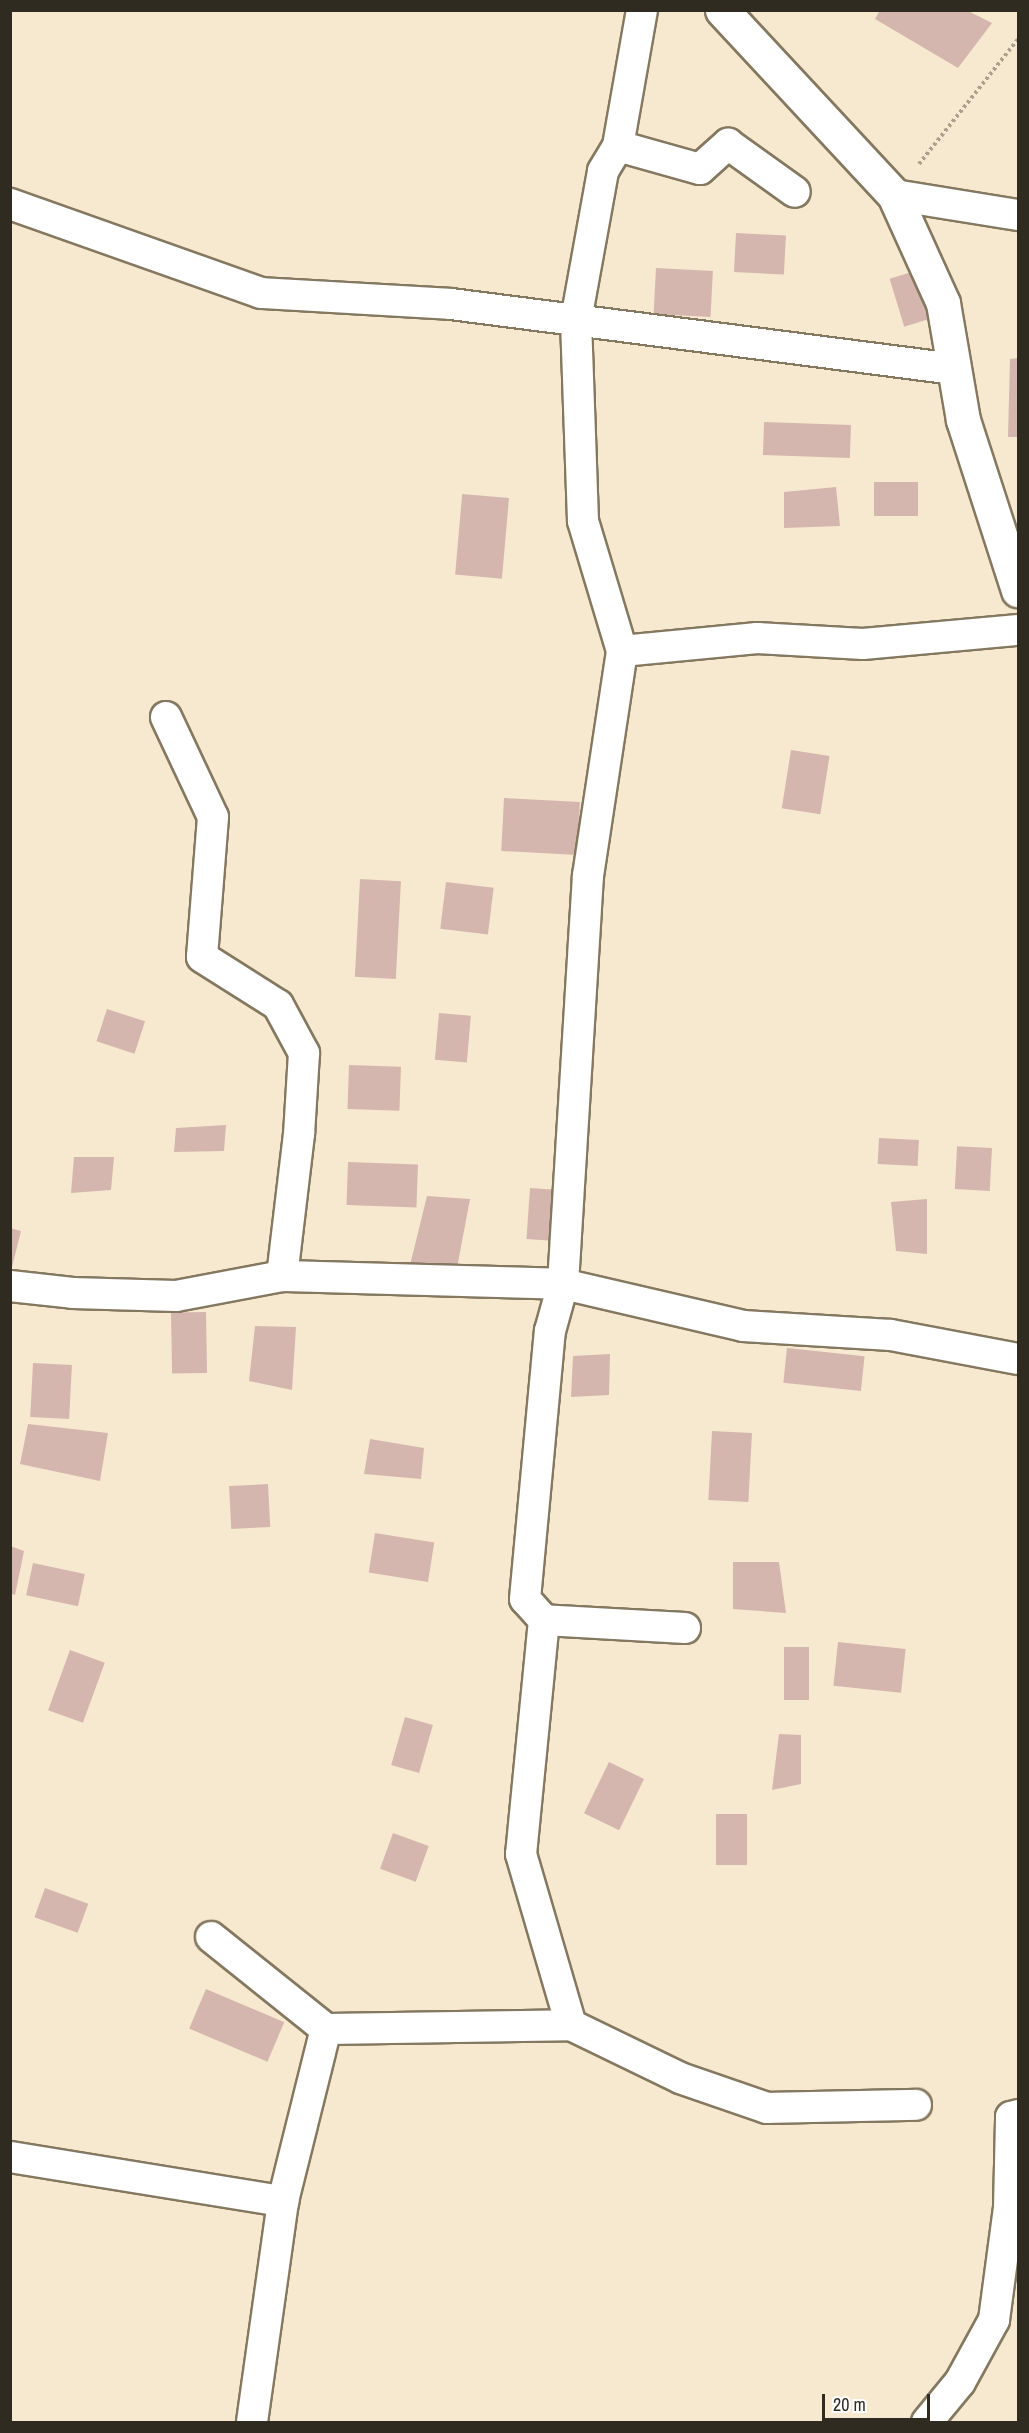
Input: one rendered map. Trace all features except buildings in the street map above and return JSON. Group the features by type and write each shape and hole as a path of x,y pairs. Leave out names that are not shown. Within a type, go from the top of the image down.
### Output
{"street":[{"path":"642,10 618,146 603,171 576,320 583,521 622,651 588,876 563,1284 550,1331 525,1599 544,1620 685,1628"},
{"path":"722,10 894,195 943,303 963,420 1018,590"},
{"path":"618,146 699,169 728,144 795,192"},
{"path":"894,195 1018,215"},
{"path":"10,204 261,293 451,304 954,369"},
{"path":"622,651 757,638 863,644 1018,630"},
{"path":"166,717 213,817 202,957 278,1005 304,1053 299,1134 282,1276"},
{"path":"10,1286 73,1293 176,1296 282,1276 563,1284 743,1326 891,1335 1016,1350"},
{"path":"544,1620 521,1854 571,2025"},
{"path":"212,1936 326,2029 571,2025 680,2078 767,2108 916,2105"},
{"path":"252,2422 283,2201 326,2029"},
{"path":"927,2422 960,2382 994,2320 1009,2208 1011,2117 1018,2115"},
{"path":"10,2157 283,2201"}],"path":[{"path":"894,195 1018,39"}]}
